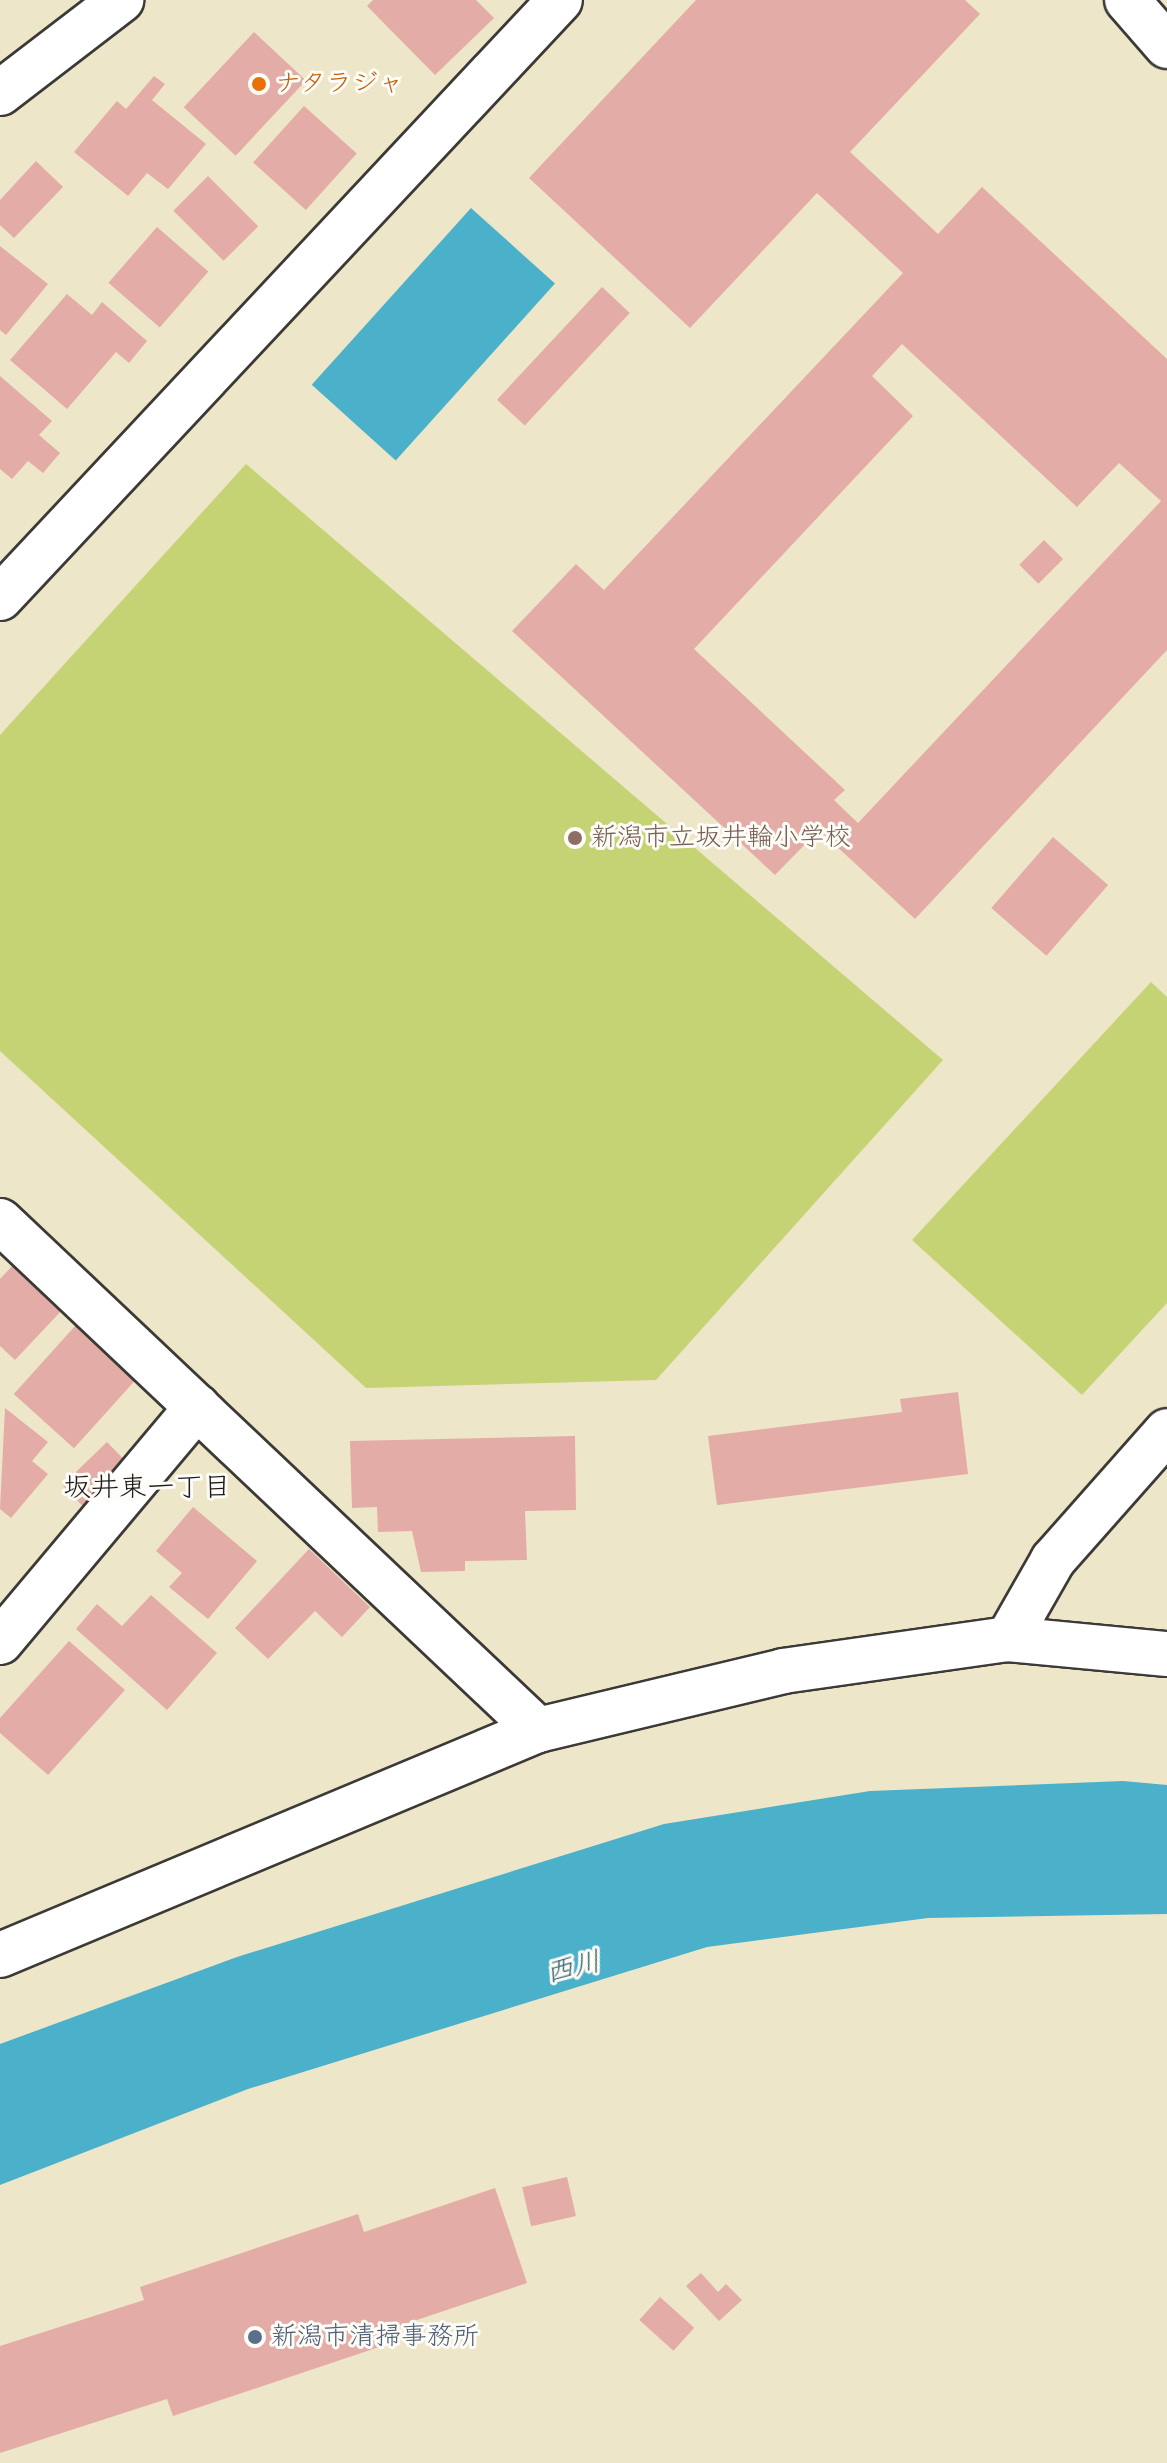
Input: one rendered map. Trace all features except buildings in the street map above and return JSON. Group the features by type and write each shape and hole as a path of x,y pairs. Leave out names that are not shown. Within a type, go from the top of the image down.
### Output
{"street":[{"path":"0,93 121,0"},
{"path":"0,598 560,0"},
{"path":"1127,0 1167,46"},
{"path":"0,1221 538,1730"},
{"path":"0,1642 197,1407"},
{"path":"1008,1639 1053,1560 1167,1431"},
{"path":"0,1955 538,1730 783,1671 1008,1639 1167,1654"}],"green space":[{"path":"246,464 943,1060 656,1380 366,1388 0,1051 0,735"},
{"path":"1151,982 1167,997 1167,1303 1082,1395 912,1240"}],"water":[{"path":"471,208 555,284 396,460 312,385"},
{"name":"西川","path":"1123,1781 1167,1785 1167,1914 928,1918 707,1947 248,2089 0,2185 0,2044 237,1957 664,1824 870,1791"}],"place":[{"name":"ナタラジャ","path":"259,84"},
{"name":"新潟市立坂井輪小学校","path":"575,838"},
{"name":"新潟市清掃事務所","path":"255,2337"}],"district":[{"name":"坂井東一丁目","path":"147,1487"}]}
